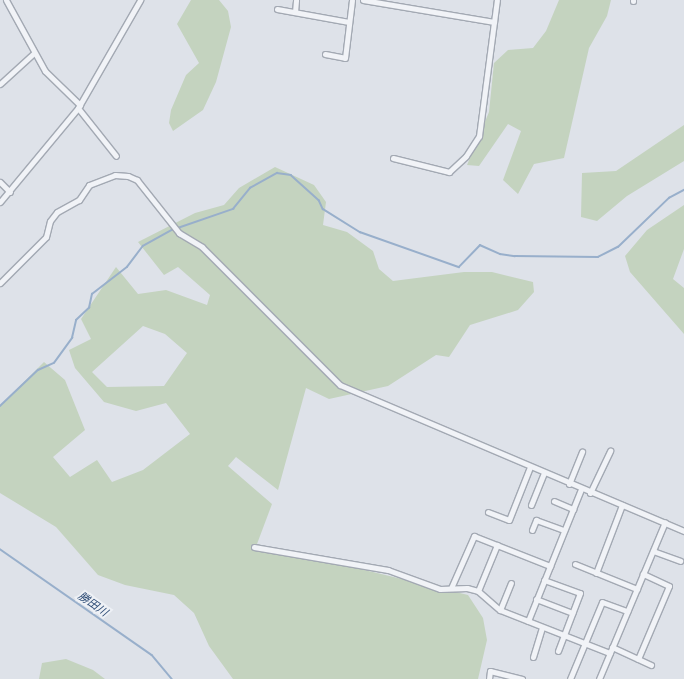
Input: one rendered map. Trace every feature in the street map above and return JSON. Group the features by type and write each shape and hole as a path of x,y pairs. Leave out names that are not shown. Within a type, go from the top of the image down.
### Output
{"street":[{"path":"6,0 45,71 79,106 116,156"},
{"path":"0,202 10,192 79,106 140,0"},
{"path":"295,12 296,0"},
{"path":"325,54 345,58 352,0"},
{"path":"363,0 494,22"},
{"path":"393,158 449,172 457,168 479,136 497,0"},
{"path":"277,9 349,22"},
{"path":"0,84 34,53"},
{"path":"0,283 46,237 50,221 57,212 78,200 89,185 116,175 128,176 137,180 179,233 202,247 340,385 590,493 665,522 684,531"},
{"path":"0,182 10,192"},
{"path":"590,493 610,451"},
{"path":"569,484 582,452"},
{"path":"488,512 509,520 530,467"},
{"path":"531,505 544,473"},
{"path":"528,621 581,489"},
{"path":"554,501 573,509"},
{"path":"596,573 622,505"},
{"path":"532,530 536,520 564,530"},
{"path":"599,679 665,522"},
{"path":"451,588 474,536 550,566"},
{"path":"478,591 497,545"},
{"path":"254,547 388,570 440,589 451,588 478,591 500,610 610,653"},
{"path":"653,551 680,561"},
{"path":"575,564 636,589"},
{"path":"638,659 669,586 643,574"},
{"path":"544,580 580,593 558,651"},
{"path":"500,610 511,583"},
{"path":"536,599 572,613"},
{"path":"570,679 602,602 627,611"},
{"path":"533,657 542,627"},
{"path":"612,647 651,665"},
{"path":"489,679 490,671 522,679"}],"green space":[{"path":"191,0 219,0 228,11 231,27 216,82 203,110 173,131 169,123 171,110 186,75 199,63 177,24"},
{"path":"559,0 611,0 607,16 589,48 564,158 534,164 518,194 503,180 521,131 508,124 479,166 467,165 489,112 494,63 508,50 533,48 546,31"},
{"path":"684,125 684,161 627,196 597,221 581,217 582,173 616,171"},
{"path":"275,167 314,185 326,202 323,225 347,232 373,251 379,269 393,281 464,272 492,272 533,282 534,292 518,310 470,325 449,357 436,355 388,386 329,399 306,388 278,490 236,457 228,466 272,504 257,544 468,595 483,618 487,640 478,679 233,679 209,646 194,613 174,595 125,585 98,575 56,527 0,493 0,406 44,362 65,380 85,430 53,457 70,477 97,460 112,482 143,470 190,434 166,403 136,411 104,402 75,368 69,350 91,339 81,319 116,267 138,294 166,290 207,305 210,295 178,267 164,275 138,242 195,213 224,205 239,188","holes":["143,326 165,334 187,353 164,386 107,387 92,372"]},
{"path":"684,205 684,249 673,279 684,288 684,334 630,272 625,256 647,230"},
{"path":"66,659 93,670 105,679 39,679 42,663"}],"waterway":[{"path":"0,406 38,370 54,363 72,338 76,320 89,308 92,294 127,267 143,246 172,230 233,209 250,188 277,173 291,175 319,200 323,209 360,232 459,267 480,245 500,254 515,256 598,257 618,247 669,198 684,190"},
{"name":"勝田川","path":"0,549 152,655 172,679"}]}
